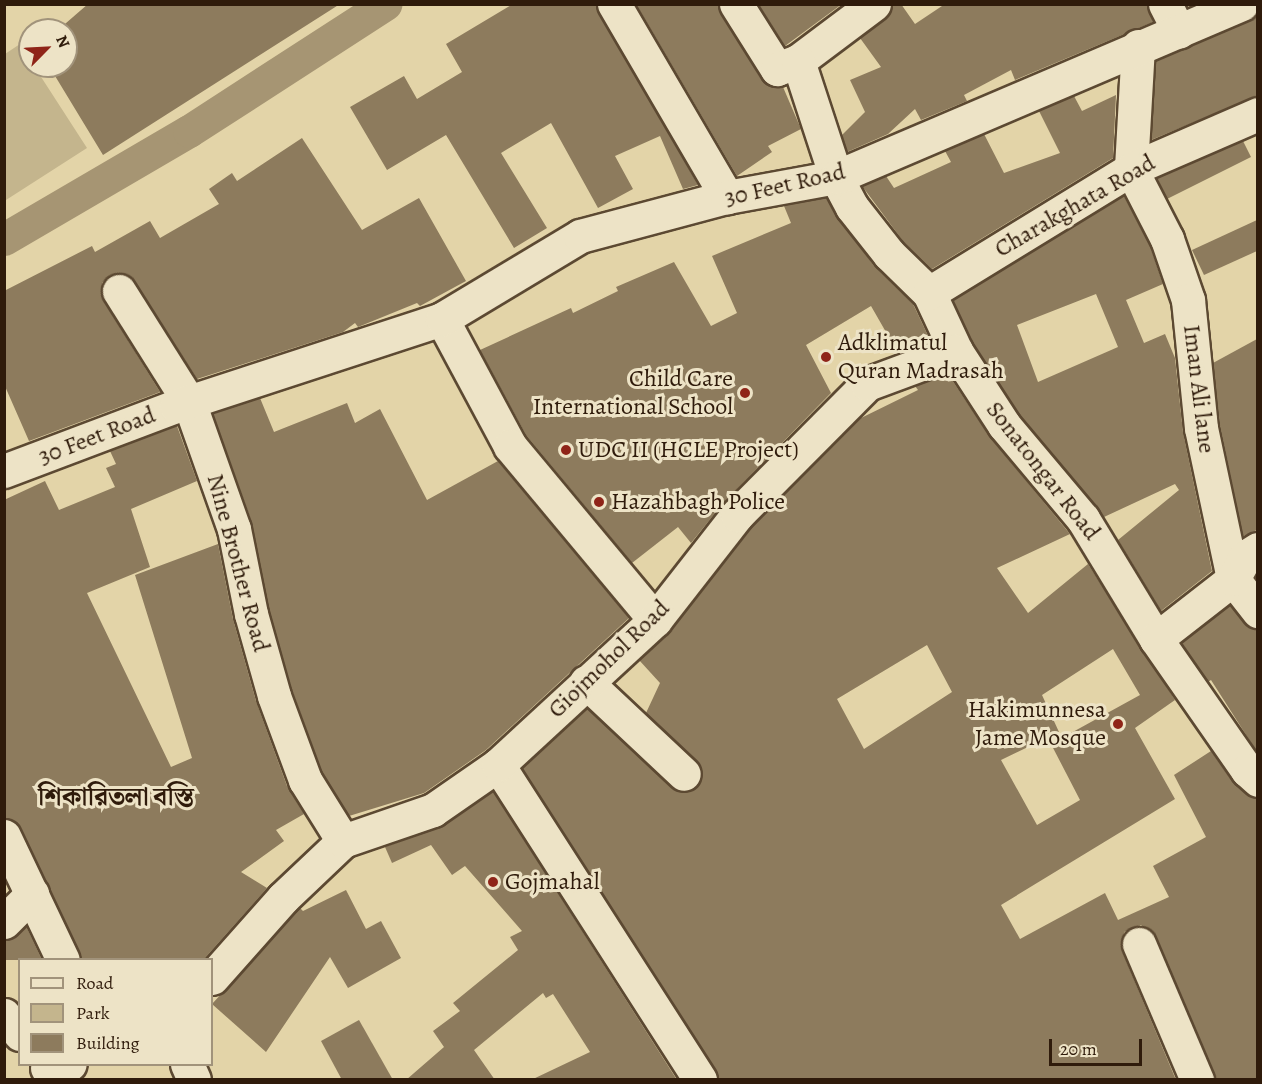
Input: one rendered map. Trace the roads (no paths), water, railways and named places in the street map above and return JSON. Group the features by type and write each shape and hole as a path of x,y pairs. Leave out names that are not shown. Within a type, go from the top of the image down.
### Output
{"street":[{"path":"614,4 727,197"},
{"path":"736,4 777,69 798,61 874,4"},
{"name":"30 Feet Road","path":"4,471 189,402 442,319 580,236 727,197 836,177 1138,46 1172,18 1242,4"},
{"path":"1131,169 1138,46"},
{"name":"Sonatongar Road","path":"798,61 836,177 852,207 889,254 929,293 956,351 1004,425 1083,519 1156,639 1247,770 1257,780"},
{"name":"Charakghata Road","path":"929,293 1131,169 1257,114"},
{"name":"Iman Ali lane","path":"1131,169 1167,239 1188,300 1201,428 1233,579 1257,611"},
{"name":"Nine Brother Road","path":"119,291 189,402 234,529 251,615 274,696 305,780 343,841"},
{"path":"442,319 510,446 655,620"},
{"name":"Giojmohol Road","path":"343,841 433,810 498,765 586,681 655,620 737,515 867,384 956,351"},
{"path":"1156,639 1233,579 1245,557 1257,549"},
{"path":"586,681 684,774"},
{"path":"498,765 700,1080"},
{"path":"4,836 62,958"},
{"path":"213,977 283,898 343,841"},
{"path":"4,922 32,894"},
{"path":"1139,944 1197,1080"},
{"path":"4,1016 18,1032"},
{"path":"188,1066 194,1080"}],"waterway":[{"path":"4,239 189,131 385,4"}],"place":[{"name":"Adklimatul Quran Madrasah","path":"826,357"},
{"name":"Child Care International School","path":"745,393"},
{"name":"UDC II (HCLE Project)","path":"566,450"},
{"name":"Hazahbagh Police","path":"599,502"},
{"name":"Hakimunnesa Jame Mosque","path":"1118,724"},
{"name":"Gojmahal","path":"493,882"}],"district":[{"name":"শিকারিতলা বস্তি","path":"116,797"}]}
